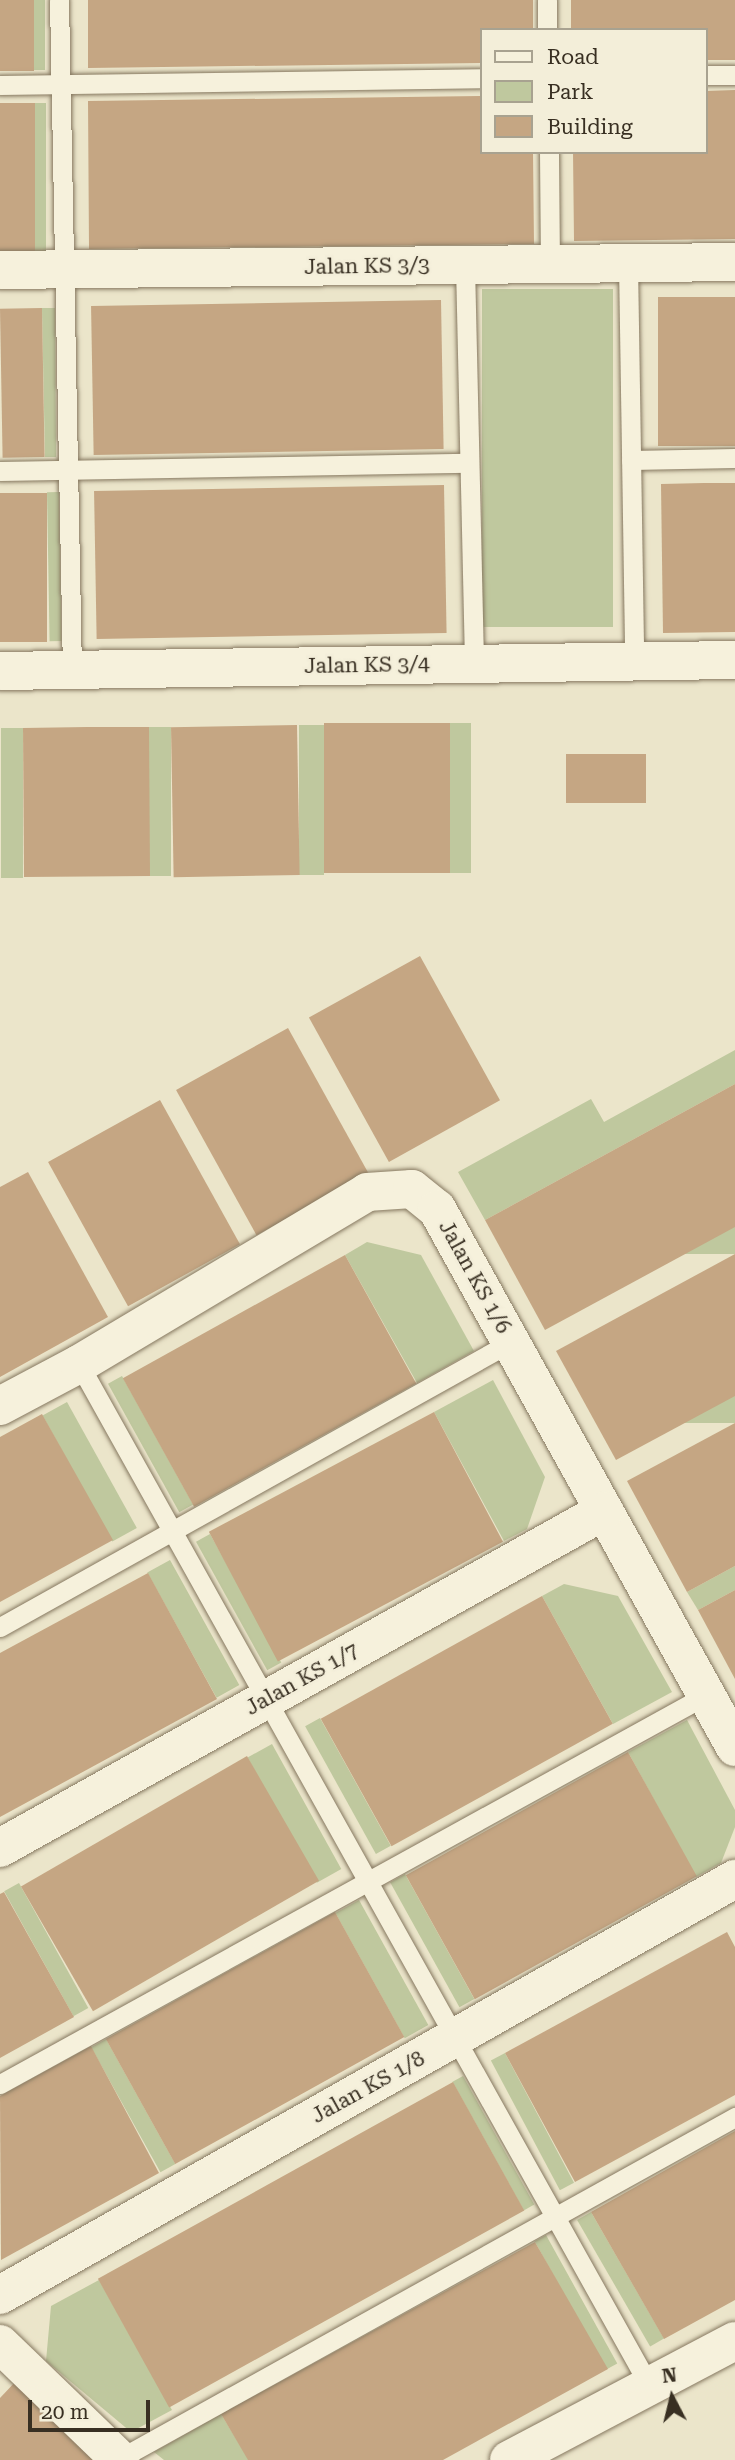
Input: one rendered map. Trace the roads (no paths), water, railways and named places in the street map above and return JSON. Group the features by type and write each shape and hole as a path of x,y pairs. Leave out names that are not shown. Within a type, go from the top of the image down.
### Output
{"street":[{"name":"Jalan KS 3/3","path":"0,270 735,262"},
{"name":"Jalan KS 3/4","path":"0,671 735,660"},
{"name":"Jalan KS 1/6","path":"0,1406 79,1364 367,1192 411,1189 437,1209 735,1747"},
{"name":"Jalan KS 1/7","path":"0,1848 604,1511"},
{"name":"Jalan KS 1/8","path":"0,2295 735,1878"},
{"path":"509,2460 735,2340"},
{"path":"0,2344 120,2459"}],"lane":[{"path":"59,0 72,670"},
{"path":"547,0 547,28"},
{"path":"707,75 735,75"},
{"path":"0,85 480,78"},
{"path":"548,154 550,264"},
{"path":"628,263 634,662"},
{"path":"465,265 474,663"},
{"path":"631,460 735,458"},
{"path":"0,471 468,463"},
{"path":"0,1627 511,1342"},
{"path":"79,1364 650,2387"},
{"path":"0,2084 706,1695"},
{"path":"120,2459 735,2117"}]}
